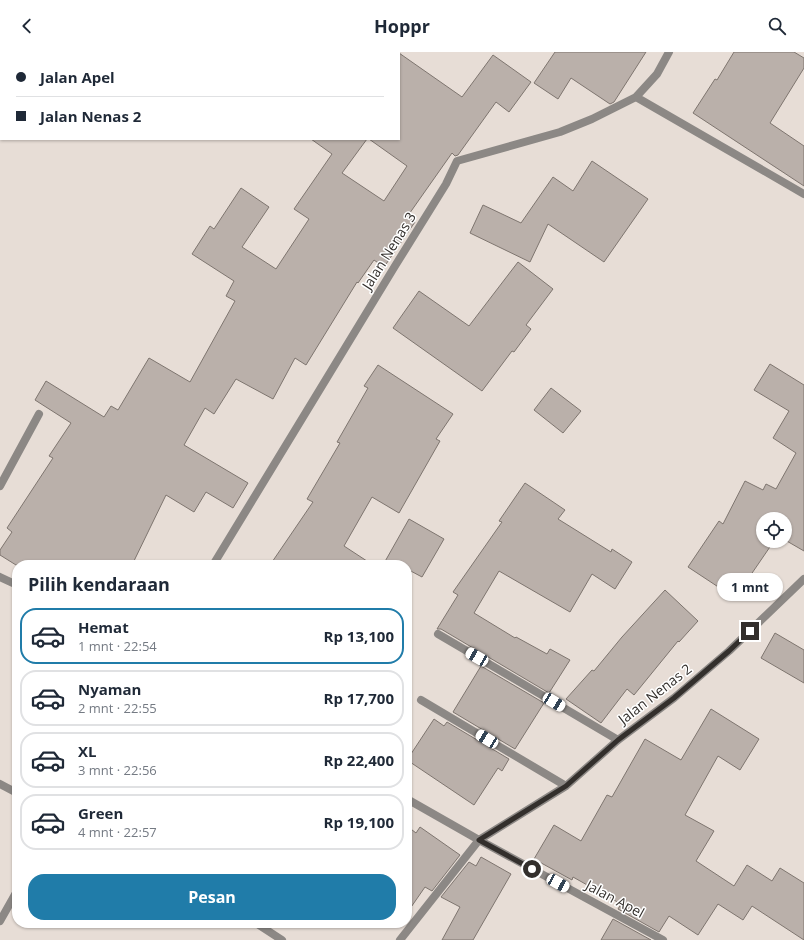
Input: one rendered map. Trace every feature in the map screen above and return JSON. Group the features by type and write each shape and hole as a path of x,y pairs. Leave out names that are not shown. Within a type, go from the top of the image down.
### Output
{"street":[{"name":"Jalan Nenas 3","path":"217,560 446,184 457,161 560,132 592,119 636,97 658,74 669,52"},
{"path":"636,97 804,194"},
{"path":"0,486 39,414"},
{"path":"0,576 12,582"},
{"name":"Jalan Nenas 2","path":"412,925 479,840 566,786 618,740 674,698 729,651 804,579"},
{"path":"438,634 618,740"},
{"path":"421,700 566,786"},
{"path":"0,784 12,790"},
{"name":"Jalan Apel","path":"412,801 479,840 663,940"},
{"path":"0,921 12,900"},
{"path":"264,928 282,940"},
{"name":"Jalan Nenas 2","path":"400,940 409,928"}],"building":[{"path":"555,52 646,52 614,102 610,104 571,78 558,99 534,83"},
{"path":"734,52 794,52 804,58 804,68 770,123 804,146 804,186 693,113 715,79 717,80"},
{"path":"400,54 462,97 493,55 531,82 509,112 496,102 458,155 455,156 452,153 407,217 415,222 384,267 374,260 358,283 357,282 306,365 295,358 273,399 236,379 214,414 205,408 184,445 248,483 233,508 206,492 194,512 166,495 134,560 12,560 12,562 0,555 0,550 12,532 7,528 53,458 49,456 71,423 35,400 46,381 104,417 111,406 118,410 149,358 190,382 235,301 226,296 234,281 192,254 210,226 214,229 241,188 269,207 242,247 276,269 309,219 294,209 332,154 312,140 366,140 342,173 384,201 407,166 370,140 400,140"},
{"path":"592,161 648,199 604,262 548,224 530,262 470,233 483,205 521,223 553,177 573,191"},
{"path":"518,262 553,289 526,325 531,329 514,352 512,351 482,391 393,328 419,291 469,326"},
{"path":"770,364 804,385 804,551 792,544 792,512 756,512 756,548 769,548 735,598 688,567 719,521 723,524 745,481 763,490 766,484 776,489 796,453 773,438 789,411 754,390"},
{"path":"378,365 453,414 436,439 440,441 399,513 372,497 344,546 365,560 273,560 313,502 307,499 340,443 337,442 368,388 364,386"},
{"path":"551,388 581,411 563,433 534,410"},
{"path":"525,483 565,510 558,519 611,552 612,549 632,562 615,589 592,574 570,612 499,571 474,613 515,638 516,637 547,654 550,649 570,660 549,693 441,629 437,629 458,595 453,592 502,522 499,521"},
{"path":"409,519 444,539 422,577 412,572 412,560 386,560"},
{"path":"665,590 698,621 679,642 678,641 634,695 627,689 601,723 566,699 592,670 594,671 622,637"},
{"path":"775,633 804,650 804,683 761,658"},
{"path":"481,666 544,703 515,749 453,712"},
{"path":"711,709 759,739 740,770 718,756 685,815 714,831 696,861 734,886 747,865 772,881 780,868 804,883 804,940 752,906 743,920 718,904 698,935 669,916 659,932 618,909 621,904 573,877 572,880 534,859 554,825 581,841 607,795 612,797 645,739 681,760"},
{"path":"434,719 444,726 447,722 509,759 502,771 498,768 474,805 412,763 412,752"},
{"path":"420,827 460,855 432,891 425,887 412,906 412,830 416,833"},
{"path":"481,857 511,874 473,940 442,940 460,907 441,897 469,862 476,866"},
{"path":"613,919 651,940 601,940"}],"route":[{"path":"532,869 479,840 566,786 618,740 674,698 750,631"}]}
